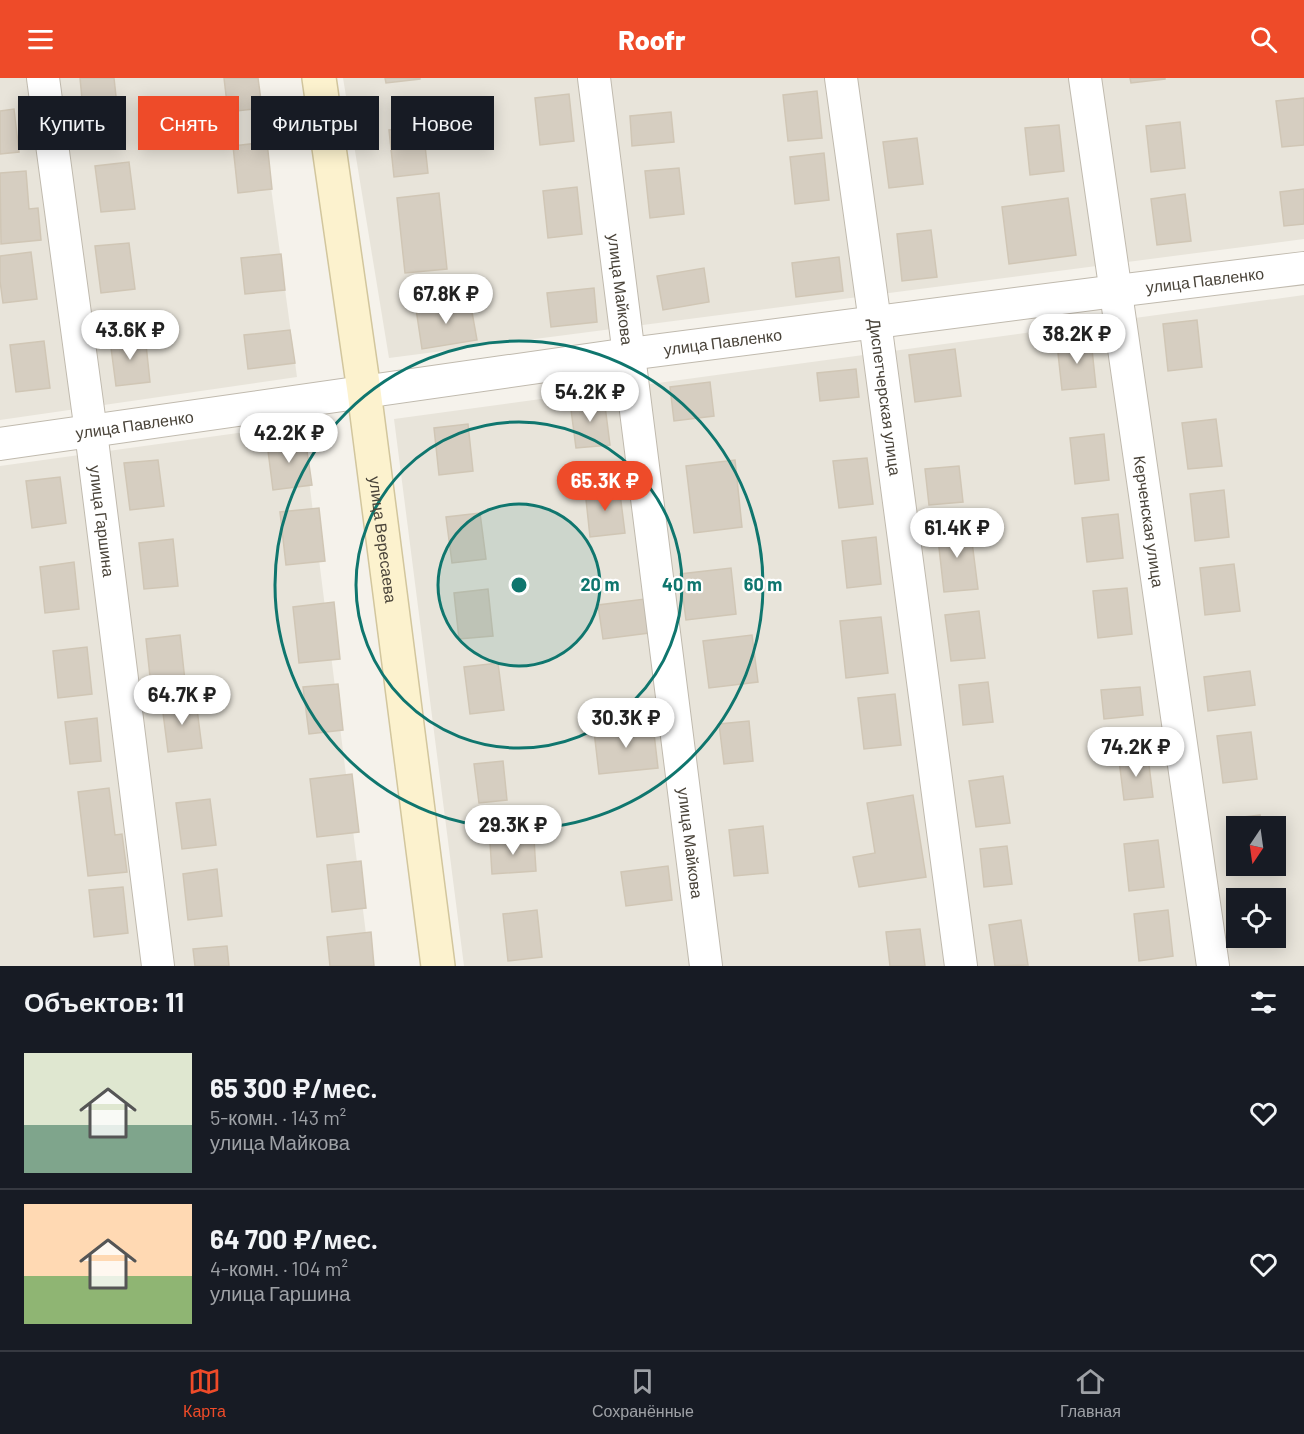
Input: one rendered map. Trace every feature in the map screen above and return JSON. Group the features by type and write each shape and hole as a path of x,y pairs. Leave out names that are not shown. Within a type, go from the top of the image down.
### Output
{"street":[{"name":"улица Гаршина","path":"43,78 91,432 158,966"},
{"name":"улица Вересаева","path":"319,78 364,392 438,966"},
{"name":"улица Майкова","path":"594,78 706,966"},
{"name":"Диспетчерская улица","path":"841,78 961,966"},
{"name":"Керченская улица","path":"1085,78 1213,966"},
{"name":"улица Павленко","path":"0,444 629,354 1304,268"}],"shaded area":[{"path":"0,78 256,78 258,96 251,96 251,150 266,150 297,377 0,420"},
{"path":"343,78 1304,78 1304,239 389,358 355,150 379,150 379,96 346,96"},
{"path":"1304,295 1304,966 464,966 394,419"},
{"path":"302,424 370,966 0,966 0,466"}],"building":[{"path":"80,78 114,78 116,96 82,96"},
{"path":"224,78 258,78 260,96 251,96 251,109 239,111 239,96 226,96"},
{"path":"385,78 420,78 420,79 386,83"},
{"path":"1130,78 1165,78 1165,79 1131,83"},
{"path":"817,91 822,138 788,141 783,95"},
{"path":"569,94 574,141 540,145 535,98"},
{"path":"1304,98 1304,145 1282,147 1276,101"},
{"path":"14,109 19,152 0,154 0,111"},
{"path":"671,112 674,142 632,146 630,116"},
{"path":"1180,122 1185,168 1151,172 1146,126"},
{"path":"1059,125 1064,171 1030,175 1025,128"},
{"path":"917,138 923,184 889,188 883,142"},
{"path":"251,144 251,150 268,150 272,189 238,193 233,150 239,150 239,145"},
{"path":"391,150 426,150 428,173 394,177"},
{"path":"824,153 829,200 795,204 790,157"},
{"path":"129,162 135,209 101,212 95,166"},
{"path":"679,168 684,214 650,218 645,171"},
{"path":"26,171 29,209 38,208 41,240 1,244 0,173"},
{"path":"577,187 582,234 548,238 543,191"},
{"path":"1304,189 1304,224 1284,226 1280,192"},
{"path":"439,193 447,269 405,273 397,198"},
{"path":"1185,194 1191,241 1157,245 1151,199"},
{"path":"1068,198 1076,255 1009,264 1002,207"},
{"path":"931,230 937,277 902,281 897,234"},
{"path":"129,243 135,289 101,293 95,246"},
{"path":"31,252 37,299 3,303 0,256"},
{"path":"281,254 285,290 245,294 241,258"},
{"path":"839,257 843,291 796,297 792,263"},
{"path":"704,268 709,302 663,310 657,276"},
{"path":"594,288 597,322 551,327 547,293"},
{"path":"470,301 477,340 422,349 416,309"},
{"path":"1197,320 1202,367 1168,371 1163,324"},
{"path":"290,330 295,363 248,369 244,335"},
{"path":"145,335 150,382 116,386 110,340"},
{"path":"1091,340 1096,387 1062,390 1057,344"},
{"path":"44,341 50,388 16,392 10,345"},
{"path":"955,349 961,396 915,402 909,355"},
{"path":"856,369 859,397 820,401 817,373"},
{"path":"710,382 714,416 674,421 670,387"},
{"path":"604,398 610,445 576,448 570,402"},
{"path":"1216,419 1222,466 1188,469 1182,423"},
{"path":"468,424 473,471 439,475 434,428"},
{"path":"1104,434 1109,480 1075,484 1070,438"},
{"path":"305,437 312,485 273,490 267,443"},
{"path":"867,458 873,504 839,508 833,461"},
{"path":"158,460 164,506 130,510 124,463"},
{"path":"735,460 742,527 694,533 686,466"},
{"path":"959,466 963,502 929,505 925,469"},
{"path":"60,477 66,523 32,528 26,481"},
{"path":"619,486 625,533 590,537 585,490"},
{"path":"1224,490 1229,537 1195,541 1190,494"},
{"path":"319,508 325,561 286,565 280,512"},
{"path":"480,513 486,559 452,563 446,517"},
{"path":"1118,514 1123,558 1087,562 1082,518"},
{"path":"970,526 978,589 944,592 937,530"},
{"path":"876,537 881,584 847,588 842,541"},
{"path":"173,539 178,586 144,589 139,543"},
{"path":"74,562 79,609 45,613 40,567"},
{"path":"1234,564 1240,611 1205,615 1200,568"},
{"path":"731,568 736,614 686,620 680,574"},
{"path":"1127,588 1132,634 1098,638 1093,591"},
{"path":"488,589 493,636 459,639 454,593"},
{"path":"645,599 649,633 603,639 598,605"},
{"path":"334,602 340,659 299,663 293,607"},
{"path":"979,611 985,658 951,661 945,615"},
{"path":"881,617 888,673 846,678 840,621"},
{"path":"180,635 185,681 151,686 146,639"},
{"path":"752,635 758,682 709,688 703,641"},
{"path":"87,647 92,694 58,698 53,651"},
{"path":"498,663 504,710 470,714 464,667"},
{"path":"1250,671 1255,705 1208,711 1204,677"},
{"path":"988,682 993,722 963,725 959,685"},
{"path":"338,684 343,730 309,734 303,687"},
{"path":"1140,687 1143,715 1104,719 1101,690"},
{"path":"895,694 901,745 864,749 858,698"},
{"path":"196,701 202,748 168,752 162,705"},
{"path":"97,718 101,761 70,764 65,722"},
{"path":"749,721 753,761 724,764 719,724"},
{"path":"653,725 658,768 599,774 594,731"},
{"path":"1251,732 1257,779 1223,783 1217,736"},
{"path":"1148,757 1153,797 1124,800 1119,760"},
{"path":"503,761 507,800 479,803 474,764"},
{"path":"352,774 359,832 317,837 310,779"},
{"path":"1003,776 1010,823 976,827 969,781"},
{"path":"109,788 115,835 122,834 127,872 88,876 78,792"},
{"path":"913,795 926,877 859,887 853,857 875,853 867,803"},
{"path":"210,799 216,845 182,849 176,803"},
{"path":"763,826 768,873 734,876 729,830"},
{"path":"534,839 536,871 492,874 490,842"},
{"path":"1158,840 1164,887 1129,891 1124,844"},
{"path":"1007,846 1012,884 984,887 980,849"},
{"path":"361,861 366,908 332,912 327,865"},
{"path":"668,866 672,900 626,906 621,872"},
{"path":"217,869 222,916 188,920 183,874"},
{"path":"123,887 128,933 94,937 89,890"},
{"path":"537,910 542,957 508,961 503,914"},
{"path":"1168,910 1173,956 1139,961 1134,914"},
{"path":"1021,920 1028,965 995,966 989,925"},
{"path":"920,929 925,966 890,966 886,932"},
{"path":"371,932 374,966 330,966 327,937"},
{"path":"227,946 229,966 195,966 193,949"}]}
